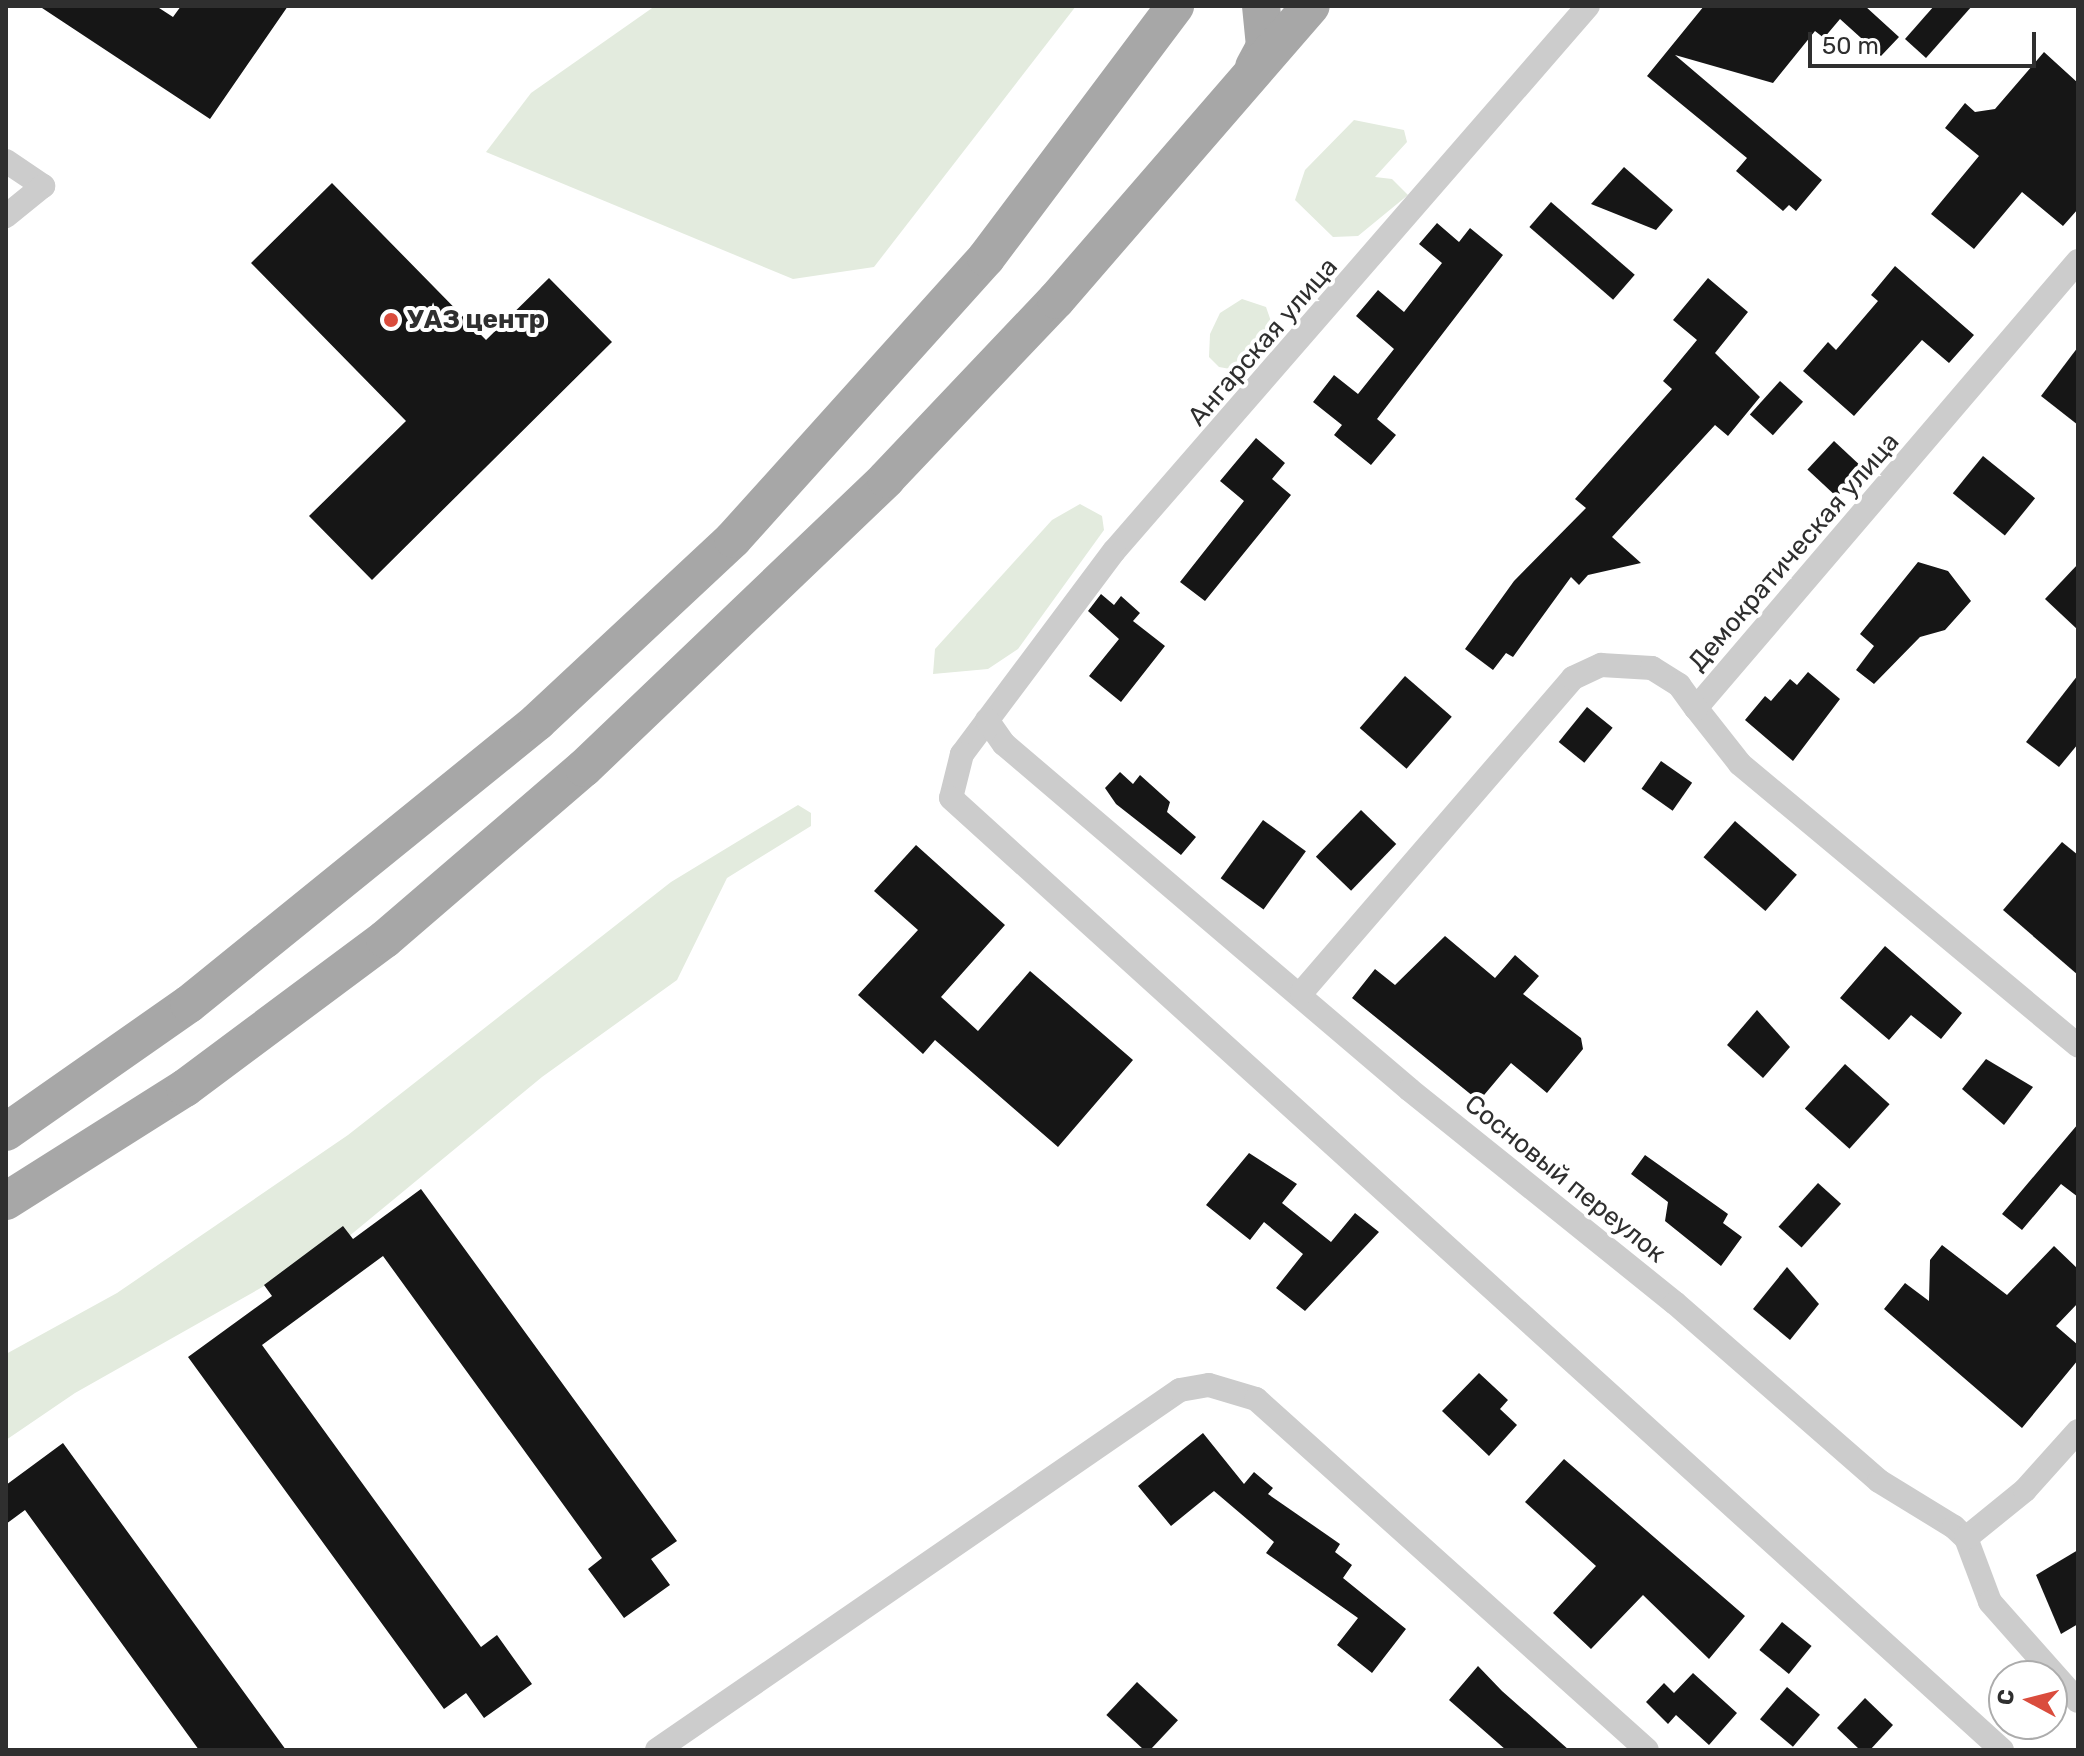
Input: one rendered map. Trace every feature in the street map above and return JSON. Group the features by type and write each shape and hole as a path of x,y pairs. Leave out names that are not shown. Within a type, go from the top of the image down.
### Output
{"main road":[{"path":"1244,87 1265,46 1261,6"},
{"path":"6,1201 185,1088 385,939 584,768 886,479 1244,87 1311,6"},
{"path":"6,1132 189,1004 513,741 733,539 986,258 1174,10"}],"street":[{"name":"Ангарская улица","path":"1588,6 1114,551 987,720 955,768 951,798 958,810 2002,1750"},
{"path":"6,161 43,186 6,216"},
{"name":"Демократическая улица","path":"2073,1032 1740,764 1696,708 2078,261"},
{"path":"1302,992 1573,678 1601,665 1652,668 1679,685 1696,708"},
{"name":"Сосновый переулок","path":"987,720 1004,744 1879,1481 1966,1538"},
{"path":"657,1750 1180,1390 1209,1385 1256,1399 1647,1750"},
{"path":"2078,1431 2025,1490 1966,1538 1990,1602 2078,1701"}],"shaded area":[{"path":"655,6 1076,6 874,267 793,279 486,152 531,93"},
{"path":"1354,120 1404,130 1407,142 1375,177 1392,179 1408,195 1358,236 1333,237 1295,200 1305,170"},
{"path":"1242,299 1266,307 1274,330 1255,359 1236,370 1219,367 1209,357 1210,334 1220,313"},
{"path":"1080,504 1102,516 1104,530 1018,649 988,669 933,674 935,649 1052,520"},
{"path":"798,805 811,813 811,826 727,878 677,980 542,1077 342,1242 75,1393 6,1440 6,1354 117,1293 348,1135 671,882"}],"building":[{"path":"39,6 156,6 173,17 181,6 288,6 210,119"},
{"path":"1704,6 1865,6 1899,37 1881,56 1840,19 1824,38 1815,31 1773,83 1675,55 1822,180 1796,211 1789,205 1783,211 1736,171 1747,158 1647,76"},
{"path":"1934,6 1972,6 1926,58 1905,39"},
{"path":"2044,52 2078,83 2078,209 2063,226 2022,192 1974,249 1931,214 1979,156 1945,128 1965,103 1975,112 1995,109"},
{"path":"1624,167 1673,210 1656,230 1591,204"},
{"path":"332,183 486,340 549,278 612,342 372,580 309,516 406,421 251,263"},
{"path":"1551,202 1635,275 1613,300 1529,227"},
{"path":"1437,223 1459,242 1470,228 1503,255 1377,419 1396,435 1371,465 1334,435 1342,425 1313,402 1334,375 1358,394 1394,349 1356,316 1378,290 1404,312 1442,263 1419,244"},
{"path":"1895,266 1974,335 1949,363 1922,340 1854,416 1803,371 1828,342 1836,350 1878,301 1871,295"},
{"path":"1708,278 1748,312 1715,353 1760,397 1728,436 1715,425 1612,537 1641,563 1588,575 1579,585 1571,577 1513,657 1506,653 1493,670 1465,649 1514,581 1586,508 1575,499 1672,389 1663,381 1697,340 1673,320"},
{"path":"2078,347 2078,425 2041,396"},
{"path":"1780,381 1803,402 1773,435 1750,414"},
{"path":"1256,438 1285,463 1272,479 1291,495 1205,601 1180,582 1244,501 1220,481"},
{"path":"1834,441 1863,468 1837,497 1807,470"},
{"path":"1983,456 2035,498 2005,535 1953,493"},
{"path":"1918,562 1948,571 1971,601 1945,630 1920,637 1874,684 1856,670 1874,646 1860,634"},
{"path":"2078,564 2078,630 2045,599"},
{"path":"1101,594 1114,605 1121,596 1140,613 1133,621 1165,646 1121,702 1089,676 1119,639 1088,611"},
{"path":"1808,672 1840,699 1793,761 1745,720 1765,696 1771,701 1790,679 1797,685"},
{"path":"2078,675 2078,744 2059,767 2026,742"},
{"path":"1405,676 1452,717 1407,769 1360,728"},
{"path":"1587,707 1613,728 1584,763 1559,742"},
{"path":"1661,761 1692,783 1673,811 1641,789"},
{"path":"1120,772 1133,784 1140,775 1170,802 1167,812 1196,837 1181,855 1116,804 1105,788"},
{"path":"1361,810 1396,844 1351,891 1316,857"},
{"path":"1263,820 1306,851 1264,909 1221,878"},
{"path":"1735,821 1797,875 1765,911 1704,857"},
{"path":"2062,842 2078,855 2078,975 2003,910"},
{"path":"916,845 1005,925 941,997 978,1031 1030,971 1133,1060 1058,1147 935,1040 923,1054 858,995 918,930 874,891"},
{"path":"1445,936 1495,978 1515,955 1539,976 1523,994 1581,1038 1583,1049 1547,1093 1511,1063 1479,1101 1352,998 1375,969 1395,985"},
{"path":"1885,946 1962,1013 1941,1039 1911,1015 1889,1040 1840,998"},
{"path":"1757,1010 1790,1047 1763,1078 1727,1045"},
{"path":"1986,1059 2033,1087 2004,1125 1962,1089"},
{"path":"1845,1064 1890,1104 1849,1149 1805,1109"},
{"path":"2078,1124 2078,1197 2061,1184 2022,1230 2002,1214"},
{"path":"1249,1153 1297,1184 1282,1203 1331,1242 1355,1213 1379,1232 1305,1311 1276,1288 1303,1254 1264,1222 1250,1240 1206,1205"},
{"path":"1645,1155 1728,1214 1723,1223 1742,1237 1721,1266 1665,1221 1668,1202 1631,1174"},
{"path":"1818,1183 1841,1204 1802,1248 1779,1227"},
{"path":"421,1189 677,1541 651,1559 670,1585 624,1618 588,1569 602,1558 383,1256 262,1345 481,1647 497,1635 532,1684 484,1718 466,1693 444,1709 188,1357 272,1296 264,1285 343,1226 353,1239"},
{"path":"1942,1245 2007,1295 2054,1246 2078,1269 2078,1303 2056,1326 2078,1345 2078,1360 2022,1428 1884,1309 1905,1283 1929,1301 1930,1260"},
{"path":"1787,1267 1819,1304 1790,1340 1753,1309"},
{"path":"1479,1373 1508,1400 1500,1409 1517,1425 1489,1456 1442,1411"},
{"path":"1203,1433 1244,1484 1254,1472 1273,1488 1268,1494 1340,1544 1335,1552 1352,1565 1343,1578 1406,1629 1372,1673 1337,1645 1358,1618 1266,1553 1274,1542 1214,1491 1171,1526 1138,1486"},
{"path":"63,1443 286,1750 199,1750 25,1510 6,1524 6,1485"},
{"path":"1564,1459 1745,1616 1709,1659 1643,1595 1591,1649 1553,1613 1596,1566 1525,1502"},
{"path":"2078,1550 2078,1624 2061,1634 2036,1575"},
{"path":"1782,1622 1812,1646 1789,1674 1759,1650"},
{"path":"1478,1666 1569,1750 1506,1750 1449,1700"},
{"path":"1693,1673 1737,1713 1709,1745 1676,1715 1668,1724 1646,1702 1664,1683 1674,1693"},
{"path":"1137,1682 1178,1720 1150,1750 1144,1750 1106,1715"},
{"path":"1787,1687 1820,1715 1793,1747 1760,1719"},
{"path":"1865,1698 1893,1725 1870,1750 1860,1750 1837,1728"}],"place":[{"name":"УАЗ центр","path":"391,320"}]}
